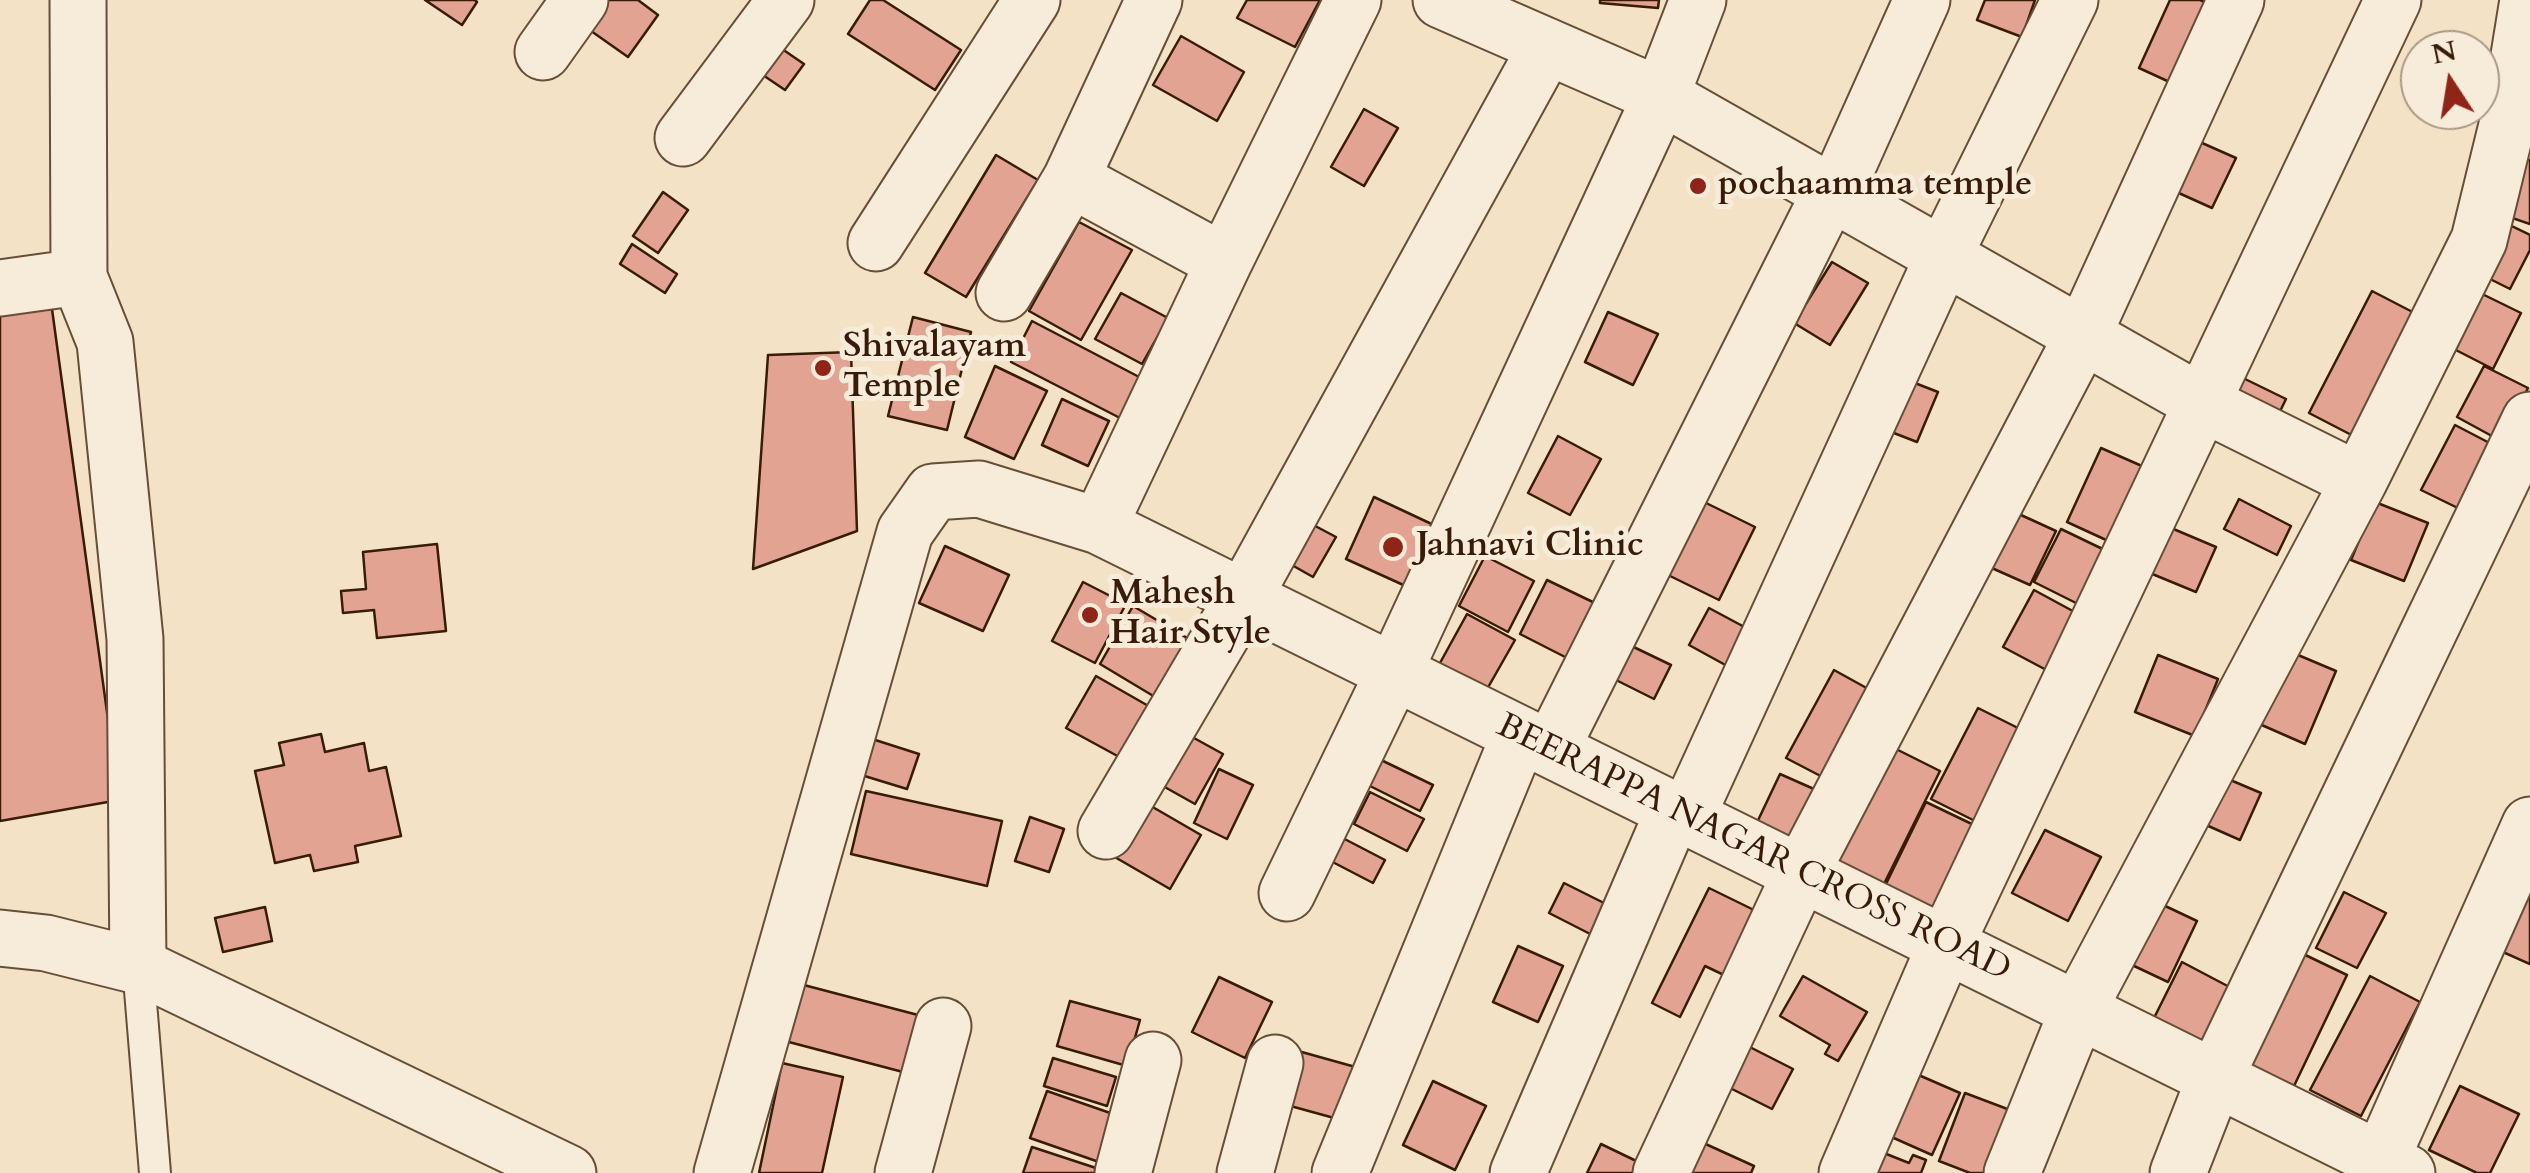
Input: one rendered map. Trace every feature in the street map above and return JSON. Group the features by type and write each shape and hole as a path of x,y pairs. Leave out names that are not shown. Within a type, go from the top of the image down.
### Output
{"street":[{"path":"78,0 79,277 104,342 135,640 138,966"},
{"path":"543,52 580,0"},
{"path":"683,138 786,0"},
{"path":"876,243 1032,0"},
{"path":"1004,293 1071,178 1154,0"},
{"path":"1099,526 1353,0"},
{"path":"1441,0 1661,96 2202,403 2359,481"},
{"path":"1286,894 1394,672 1661,96 1698,0"},
{"path":"1340,1173 1535,741 1833,192 1922,0"},
{"path":"1518,1173 1680,813 1944,255 2070,0"},
{"path":"1661,1173 1801,873 2083,335 2236,0"},
{"path":"1847,1173 1946,944 2393,0"},
{"path":"2012,1173 2078,1010 2359,481 2480,240 2510,116 2528,0"},
{"path":"1106,831 1244,598 1547,46"},
{"path":"1071,178 1224,262"},
{"path":"0,288 79,277"},
{"path":"2178,1173 2215,1078 2530,420"},
{"name":"BEERAPPA NAGAR CROSS ROAD","path":"722,1173 906,532 934,492 979,489 1099,526 2215,1078 2388,1169"},
{"path":"2388,1169 2530,825"},
{"path":"0,938 46,942 138,966 568,1173"},
{"path":"903,1173 943,1026"},
{"path":"1123,1173 1154,1060"},
{"path":"1245,1173 1275,1063"}],"lane":[{"path":"138,966 155,1173"}],"building":[{"path":"425,0 475,0 477,2 462,25"},
{"path":"603,0 638,0 658,15 628,57 584,26"},
{"path":"870,0 883,0 961,50 935,90 848,34"},
{"path":"1247,0 1320,0 1295,47 1237,18"},
{"path":"1600,0 1659,0 1658,8"},
{"path":"1985,0 2035,0 2022,37 1977,20"},
{"path":"2170,0 2200,0 2223,10 2187,90 2139,68"},
{"path":"1181,36 1244,72 1217,121 1153,85"},
{"path":"766,38 804,64 785,90 748,65"},
{"path":"1364,109 1398,128 1364,186 1331,167"},
{"path":"2184,135 2236,158 2212,208 2161,185"},
{"path":"2510,153 2530,160 2530,224 2489,210"},
{"path":"996,155 1038,180 966,297 925,273"},
{"path":"663,192 688,210 658,253 633,236"},
{"path":"2493,217 2530,235 2530,250 2510,289 2468,268"},
{"path":"1079,222 1132,250 1081,340 1029,311"},
{"path":"632,244 677,274 665,293 620,264"},
{"path":"1832,262 1868,283 1830,345 1794,323"},
{"path":"2474,290 2521,313 2493,369 2446,345"},
{"path":"2372,291 2428,320 2365,442 2309,413"},
{"path":"1121,293 1168,318 1142,364 1095,339"},
{"path":"52,309 119,800 0,821 0,313"},
{"path":"1608,312 1658,334 1633,385 1585,362"},
{"path":"913,317 971,332 947,430 888,416"},
{"path":"1032,321 1143,379 1122,419 1011,362"},
{"path":"851,352 857,531 753,569 768,355"},
{"path":"995,366 1047,391 1014,459 965,437"},
{"path":"2484,366 2528,388 2501,441 2457,417"},
{"path":"1902,378 1938,392 1917,442 1881,428"},
{"path":"2243,378 2286,399 2269,434 2226,413"},
{"path":"1062,399 1109,421 1088,466 1042,445"},
{"path":"2455,425 2503,450 2470,514 2421,490"},
{"path":"1558,436 1601,459 1570,515 1528,493"},
{"path":"2101,448 2151,470 2117,545 2067,522"},
{"path":"1374,497 1438,527 1410,588 1346,559"},
{"path":"2239,499 2291,526 2277,555 2224,529"},
{"path":"1702,501 1755,527 1719,600 1666,574"},
{"path":"2375,502 2428,523 2404,581 2351,560"},
{"path":"2010,510 2056,531 2030,585 1985,565"},
{"path":"1304,520 1336,537 1313,577 1283,560"},
{"path":"2164,525 2216,547 2196,592 2145,571"},
{"path":"2061,529 2113,554 2086,608 2034,582"},
{"path":"437,544 446,631 377,638 374,610 343,613 341,591 366,589 363,552"},
{"path":"945,546 1009,575 983,631 919,603"},
{"path":"1485,556 1534,581 1508,632 1459,606"},
{"path":"1547,580 1597,604 1569,659 1520,634"},
{"path":"1083,582 1126,604 1095,663 1052,641"},
{"path":"2034,590 2082,616 2052,673 2003,647"},
{"path":"1133,606 1194,642 1160,700 1100,664"},
{"path":"1709,608 1750,630 1729,667 1689,645"},
{"path":"1467,614 1515,640 1482,698 1435,672"},
{"path":"1615,638 1671,665 1654,699 1598,671"},
{"path":"2279,647 2336,671 2305,744 2248,719"},
{"path":"2158,655 2218,679 2195,736 2135,712"},
{"path":"1834,670 1881,696 1834,783 1786,758"},
{"path":"1096,676 1152,708 1123,759 1066,728"},
{"path":"1978,708 2024,731 1977,822 1931,799"},
{"path":"1174,727 1223,754 1195,804 1145,776"},
{"path":"321,734 325,752 364,743 369,771 386,767 401,836 355,846 358,862 314,871 310,855 275,863 255,771 284,765 279,743"},
{"path":"869,738 919,754 907,789 858,774"},
{"path":"1894,748 1940,771 1879,894 1832,871"},
{"path":"1381,760 1433,785 1420,811 1368,785"},
{"path":"1219,769 1253,785 1227,839 1194,823"},
{"path":"2209,771 2261,793 2240,840 2188,817"},
{"path":"1780,774 1832,797 1804,857 1752,833"},
{"path":"866,791 1002,821 987,886 851,854"},
{"path":"1370,792 1424,819 1407,851 1354,824"},
{"path":"1144,802 1201,835 1170,889 1113,856"},
{"path":"1926,802 1978,827 1934,915 1883,890"},
{"path":"1030,817 1064,829 1049,872 1015,861"},
{"path":"2045,830 2101,857 2068,921 2012,893"},
{"path":"1335,834 1385,860 1373,883 1323,857"},
{"path":"1564,883 1616,909 1600,939 1549,913"},
{"path":"2530,884 2530,964 2494,948"},
{"path":"1709,888 1758,912 1726,976 1705,966 1680,1017 1652,1003"},
{"path":"2344,892 2386,913 2357,968 2316,948"},
{"path":"2161,904 2197,921 2168,982 2132,965"},
{"path":"265,907 272,941 223,952 215,918"},
{"path":"1518,946 1563,966 1538,1022 1493,1002"},
{"path":"2297,951 2347,975 2294,1086 2243,1062"},
{"path":"2182,962 2237,991 2204,1054 2150,1026"},
{"path":"1803,976 1867,1012 1838,1061 1825,1054 1830,1045 1780,1016"},
{"path":"2370,976 2420,1002 2361,1116 2310,1090"},
{"path":"1219,977 1272,1002 1245,1058 1192,1032"},
{"path":"800,984 918,1015 903,1072 785,1041"},
{"path":"1070,1001 1140,1020 1127,1066 1057,1046"},
{"path":"1736,1040 1793,1069 1772,1109 1716,1081"},
{"path":"1291,1049 1359,1068 1345,1121 1276,1102"},
{"path":"1053,1058 1116,1077 1107,1106 1044,1086"},
{"path":"782,1063 843,1077 822,1173 759,1173"},
{"path":"1914,1073 1960,1093 1932,1155 1887,1135"},
{"path":"1433,1081 1486,1106 1455,1170 1403,1145"},
{"path":"2460,1086 2519,1114 2490,1173 2477,1173 2429,1150"},
{"path":"1047,1091 1116,1115 1099,1162 1030,1138"},
{"path":"1965,1093 2018,1113 1994,1173 1970,1173 1939,1161"},
{"path":"1688,1136 1754,1166 1751,1173 1671,1173"},
{"path":"1601,1144 1655,1170 1587,1173"},
{"path":"1032,1147 1099,1169 1098,1173 1023,1173"},
{"path":"1879,1151 1909,1163 1913,1155 1926,1160 1921,1173 1871,1173"}],"place":[{"name":"pochaamma temple","path":"1698,186"},
{"name":"Shivalayam Temple","path":"823,368"},
{"name":"Jahnavi Clinic","path":"1393,547"},
{"name":"Mahesh Hair Style","path":"1090,615"}]}
